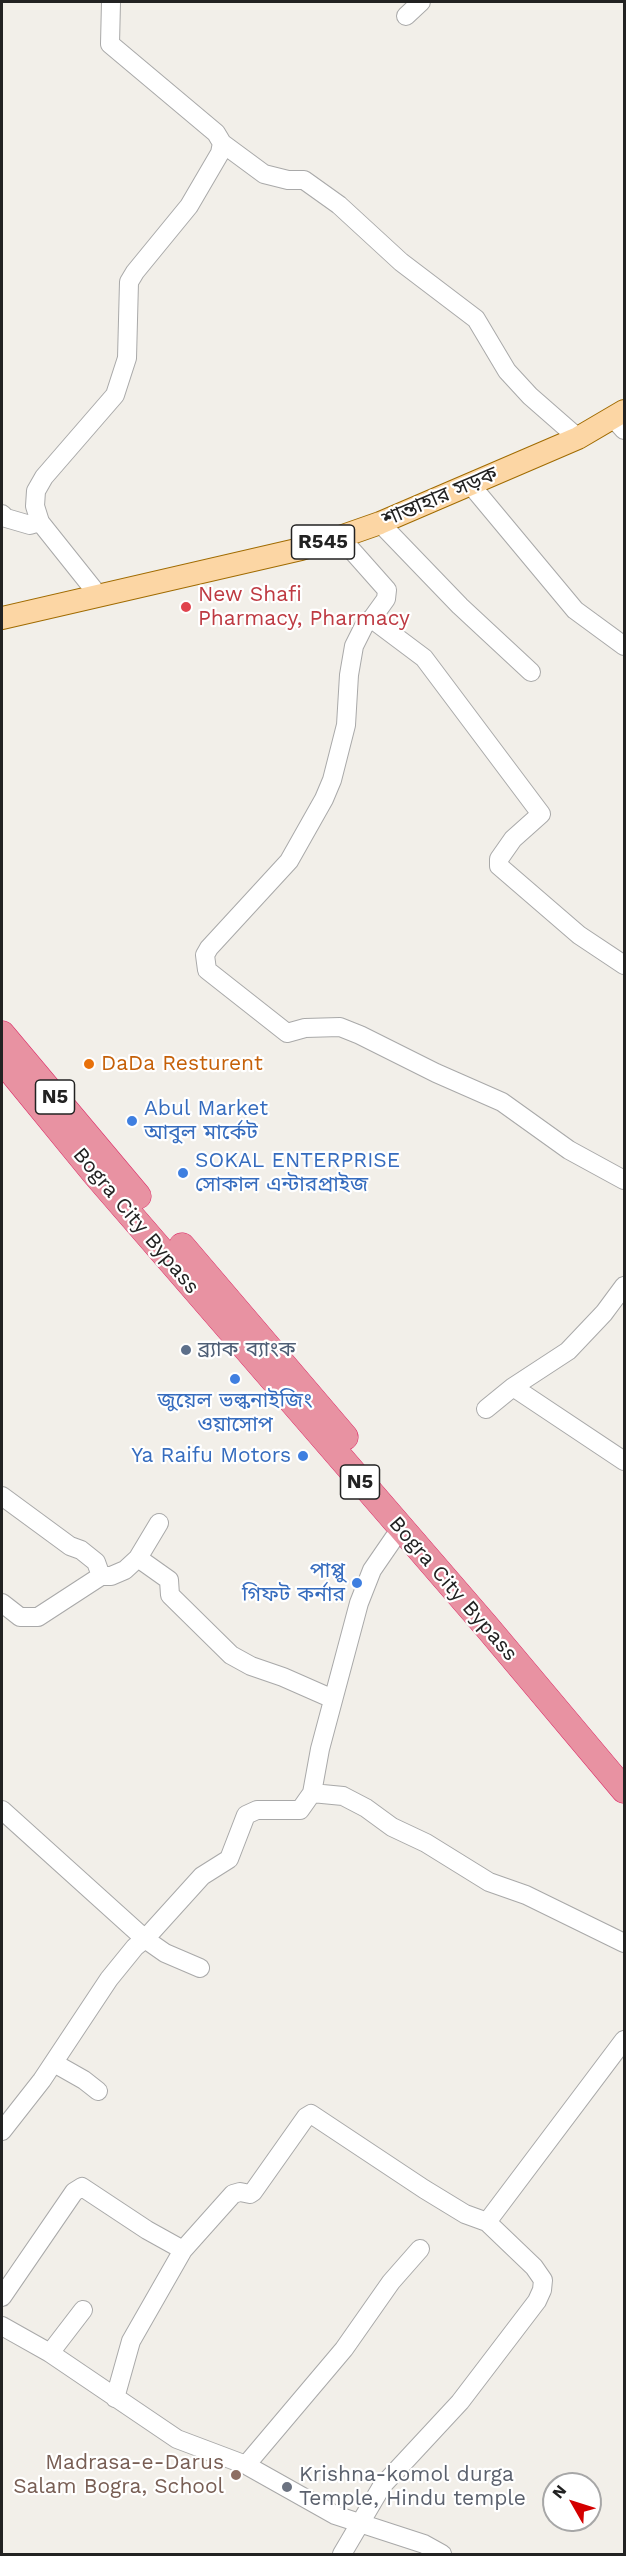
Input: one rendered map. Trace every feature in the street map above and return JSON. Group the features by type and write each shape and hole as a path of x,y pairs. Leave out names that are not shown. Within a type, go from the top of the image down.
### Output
{"highway":[{"name":"Bogra City Bypass","path":"2,1034 103,1168 624,1790"},
{"name":"Bogra City Bypass","path":"2,1060 103,1168 346,1438 624,1763"},
{"path":"329,1389 346,1438"}],"main road":[{"name":"শান্তাহার সড়ক","path":"2,618 301,549 340,537 380,523 621,420"}],"street":[{"path":"111,2 110,44 216,133 222,143 264,174 288,180 304,180 339,205 401,262 476,319 507,371 530,396 578,438"},
{"path":"406,16 421,2"},
{"path":"99,596 40,522 35,506 36,491 44,477 115,394 127,358 129,282 189,206 220,153 222,143"},
{"path":"470,484 575,610 624,646"},
{"path":"2,514 6,518 30,525 40,522"},
{"path":"380,523 460,606 531,672"},
{"path":"340,537 387,590 386,599 364,626 354,646 349,675 350,694 346,725 332,780 324,799 289,861 209,948 205,955 207,970 287,1033 305,1028 340,1027 360,1035 436,1073 502,1102 569,1150 624,1180"},
{"path":"373,617 424,658 541,814 513,839 499,859 499,866 579,935 624,965"},
{"path":"486,1409 513,1387 568,1351 604,1313 624,1286"},
{"path":"513,1387 624,1461"},
{"path":"2,1496 70,1546 81,1550 96,1562 101,1576"},
{"path":"2,1603 20,1617 38,1617 101,1576 111,1576 125,1570 138,1558 159,1522"},
{"path":"2,2131 54,2063 109,1980 135,1947 202,1876 230,1859 246,1815 256,1810 300,1810 312,1793 320,1749 359,1604 372,1570 393,1538"},
{"path":"138,1558 169,1580 170,1595 231,1655 250,1666 283,1677 333,1699"},
{"path":"312,1793 343,1796 366,1808 392,1827 426,1843 489,1882 526,1895 624,1943"},
{"path":"2,1810 144,1939 165,1953 200,1968"},
{"path":"487,2222 624,2040"},
{"path":"54,2063 84,2079 98,2091"},
{"path":"116,2398 131,2341 183,2250 233,2194 253,2192 306,2117 311,2114 424,2189 465,2214 487,2222 534,2267 543,2280 542,2290 537,2301 460,2402 382,2486 342,2554"},
{"path":"2,2297 74,2192 82,2187 147,2230 183,2250"},
{"path":"246,2465 344,2349 391,2282 420,2249"},
{"path":"50,2353 84,2310"},
{"path":"2,2326 50,2353 177,2439 246,2465 335,2515 424,2544 442,2554"}],"place":[{"name":"New Shafi Pharmacy, Pharmacy","path":"186,607"},
{"name":"DaDa Resturent","path":"89,1064"},
{"name":"Abul Market আবুল মার্কেট","path":"132,1121"},
{"name":"SOKAL ENTERPRISE সোকাল এন্টারপ্রাইজ","path":"183,1173"},
{"name":"ব্র্যাক ব্যাংক","path":"186,1350"},
{"name":"জুয়েল ভল্কনাইজিং ওয়াসোপ","path":"235,1379"},
{"name":"Ya Raifu Motors","path":"303,1456"},
{"name":"পাপ্পু গিফট কর্নার","path":"357,1583"},
{"name":"Madrasa-e-Darus Salam Bogra, School","path":"236,2475"},
{"name":"Krishna-komol durga Temple, Hindu temple","path":"287,2487"}]}
